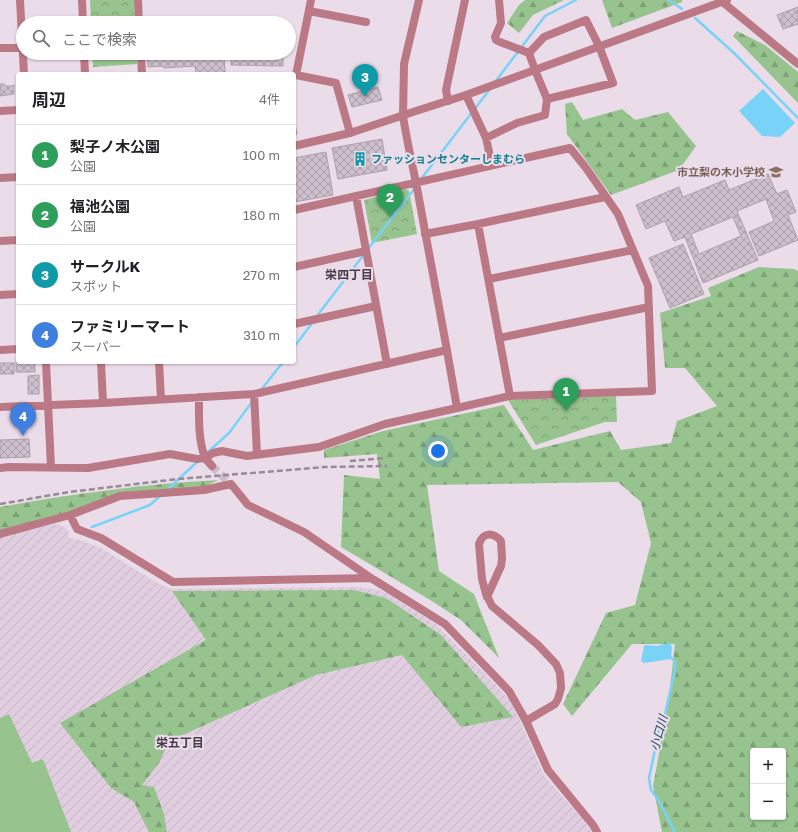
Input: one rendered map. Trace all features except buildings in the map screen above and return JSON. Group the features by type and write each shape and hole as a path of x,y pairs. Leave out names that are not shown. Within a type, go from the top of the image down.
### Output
{"street":[{"path":"20,0 21,16"},
{"path":"82,0 83,16"},
{"path":"138,0 139,16"},
{"path":"311,0 296,75 336,83 350,133"},
{"path":"419,0 404,64 403,116 457,408"},
{"path":"448,100 446,90 465,0"},
{"path":"486,138 517,124 545,115 547,99 529,53 496,40 495,36 501,23 499,0"},
{"path":"296,146 350,133 466,95 723,1 798,64"},
{"path":"308,11 366,22"},
{"path":"529,53 544,36 586,20 599,46 613,83 547,99"},
{"path":"0,48 16,48"},
{"path":"23,60 24,72"},
{"path":"84,60 85,72"},
{"path":"141,60 142,72"},
{"path":"466,95 486,138 492,165"},
{"path":"0,111 16,110"},
{"path":"0,468 88,468 170,454 197,459 205,458 222,451 247,456 319,447 385,424 510,396 652,391 648,286 618,214 570,148 296,210"},
{"path":"0,178 16,177"},
{"path":"356,196 387,364"},
{"path":"425,234 606,197"},
{"path":"478,224 510,396"},
{"path":"0,240 16,240"},
{"path":"489,279 633,250"},
{"path":"296,267 366,251"},
{"path":"0,295 16,294"},
{"path":"296,324 376,306"},
{"path":"499,338 649,307"},
{"path":"0,350 16,349"},
{"path":"0,407 103,403 254,394 447,350"},
{"path":"46,364 51,467"},
{"path":"101,364 103,403"},
{"path":"159,364 160,399"},
{"path":"254,394 257,454"},
{"path":"199,397 200,440 205,458 212,466"},
{"path":"0,534 70,515 120,496 204,490 230,484 248,505 304,532 370,578 445,624 509,691 526,721 548,770 593,825 597,832"},
{"path":"70,515 77,529 101,538 173,582 370,578"},
{"path":"487,597 501,566 502,559 501,541 494,535 489,534 481,540 480,544 482,579 487,597 492,606 538,645 556,664 560,672 561,688 555,704 526,721"}],"shaded area":[{"path":"59,524 68,530 69,538 80,540 101,548 159,584 172,589 357,587 379,590 389,594 437,625 503,692 510,701 518,717 545,777 582,818 591,832 0,832 0,537"}],"green space":[{"path":"90,0 134,0 135,16 91,16"},
{"path":"525,0 564,0 533,15 519,33 507,23 519,5"},
{"path":"602,0 682,0 682,2 612,28"},
{"path":"737,31 765,45 798,72 798,103 733,36"},
{"path":"92,60 137,60 137,64 93,67"},
{"path":"572,102 583,120 622,109 635,120 668,112 696,146 679,170 611,195 567,134 565,104"},
{"path":"406,189 409,191 417,234 372,243 364,200"},
{"path":"759,267 794,269 798,271 798,832 662,832 653,786 668,705 675,644 632,644 572,716 563,704 606,613 635,605 651,543 641,502 618,482 427,485 439,571 474,594 499,658 461,620 341,547 344,475 380,479 377,454 324,458 324,450 383,431 504,405 533,450 610,431 621,450 671,443 677,421 717,406 685,368 665,368 660,313 711,296 708,288"},
{"path":"616,396 617,422 605,422 536,445 508,400"},
{"path":"218,480 203,488 119,493 71,512 0,531 0,507 109,490"},
{"path":"354,590 386,598 441,635 513,717 461,727 402,655 316,675 169,741 159,763 142,785 154,787 164,814 167,832 149,832 134,802 111,788 60,723 206,640 172,591"},
{"path":"9,714 32,763 43,759 71,832 0,832 0,718"}],"water":[{"path":"763,89 795,123 780,137 762,136 739,111"},
{"path":"668,643 672,646 671,659 644,663 641,661 645,645 657,646"}],"waterway":[{"path":"495,82 545,16 576,0"},
{"path":"669,0 682,9"},
{"path":"695,18 734,53 798,118"},
{"path":"421,179 490,89"},
{"path":"368,249 415,188"},
{"path":"317,316 365,253"},
{"path":"296,344 313,322"},
{"path":"261,390 281,364"},
{"path":"208,452 229,433 252,402"},
{"path":"167,490 198,461"},
{"path":"92,527 150,505 161,495"},
{"name":"小口川","path":"670,657 675,661 675,671 664,718 656,737 655,750 649,778 651,790 658,799 675,832"}],"tunnel":[{"path":"212,466 231,484"}],"railway":[{"path":"350,461 386,458"},
{"path":"0,504 69,492 178,479 325,467 387,466"}],"place":[{"name":"サークルK","path":"365,97"},
{"name":"ファッションセンターしまむら","path":"360,159"},
{"name":"市立梨の木小学校","path":"776,172"},
{"name":"福池公園","path":"390,217"},
{"name":"梨子ノ木公園","path":"566,411"},
{"name":"ファミリーマート","path":"23,436"}],"district":[{"name":"栄四丁目","path":"349,275"},
{"name":"栄五丁目","path":"180,743"}]}
